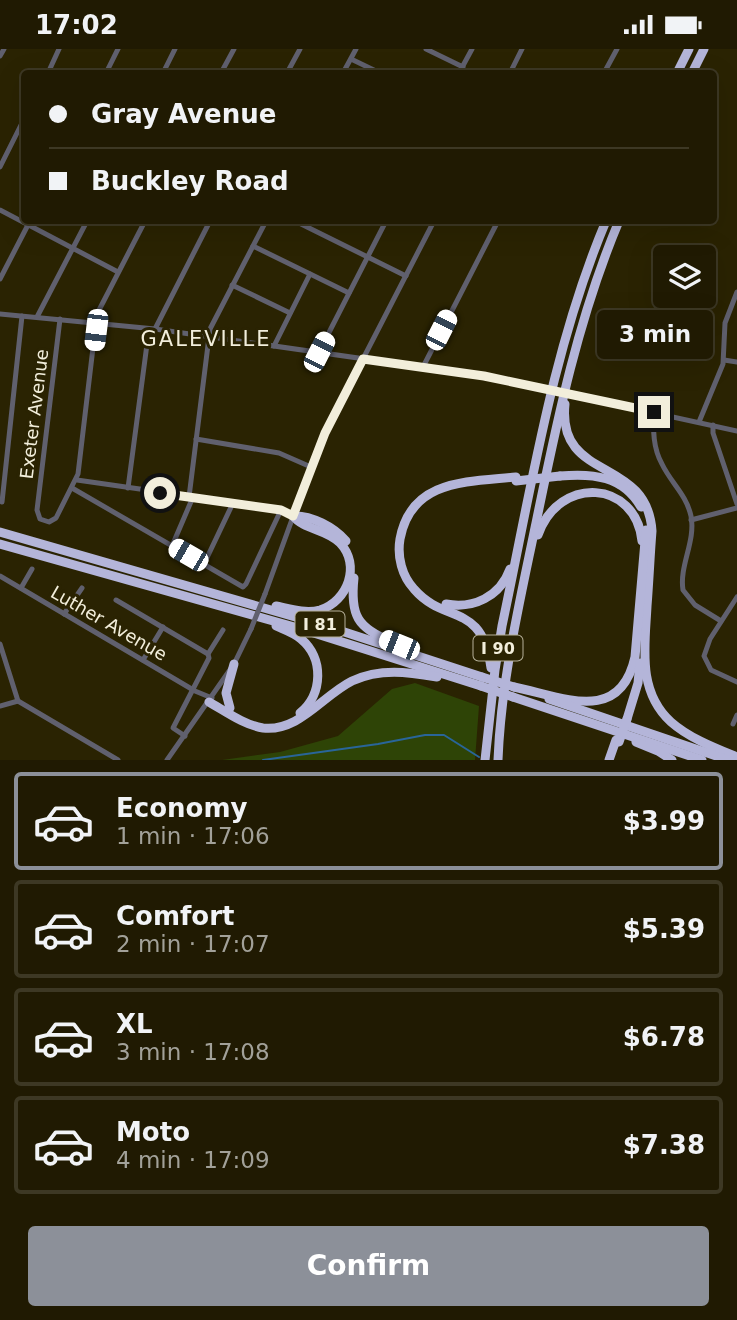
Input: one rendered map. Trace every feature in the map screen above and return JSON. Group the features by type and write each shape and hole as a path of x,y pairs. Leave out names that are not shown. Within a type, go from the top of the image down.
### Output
{"highway":[{"path":"678,70 689,49"},
{"path":"694,70 705,49"},
{"name":"I 90","path":"485,760 502,626 560,355 582,281 606,224"},
{"name":"I 90","path":"498,760 509,656 570,368 587,308 618,224"},
{"path":"570,368 565,408 569,437 590,462 620,477 641,495 651,521 634,680 625,719 611,760"},
{"path":"521,538 503,583 491,596 466,605 446,604 427,595 412,581 404,562 403,544 407,528 417,510 432,497 459,488 590,470 620,477"},
{"path":"560,474 604,477 621,485 637,500 646,526 642,577"},
{"path":"487,728 491,668 490,655 482,635 465,618 431,603 415,591 400,563 399,543 404,525 414,507 437,489 461,482 516,479"},
{"path":"527,567 540,529 552,509 567,498 577,494 599,493 623,504 636,520 642,538 641,633 646,680 661,711 682,730 737,757"},
{"path":"169,580 297,610 314,611 327,607 341,596 348,585 349,558 345,548 334,537 298,522 293,516"},
{"path":"293,516 301,516 332,528 346,541 355,568 353,608 365,628 468,673"},
{"name":"I 81","path":"0,532 323,625 468,673 481,682"},
{"name":"I 81","path":"0,544 481,682 728,760"},
{"path":"208,698 267,723 284,722 305,709 316,692 318,678 313,653 301,639 239,611"},
{"path":"514,692 585,703 610,697 623,688 631,675 641,633"},
{"path":"230,708 226,693 234,664"},
{"path":"208,698 249,724 274,728 298,720 343,686 383,672 414,673 481,682"},
{"name":"I 81","path":"514,692 587,721 702,760"},
{"path":"587,721 672,760"}],"street":[{"path":"0,57 4,49"},
{"path":"49,70 59,49"},
{"path":"108,70 118,49"},
{"path":"164,70 175,49"},
{"path":"224,70 234,49"},
{"path":"289,70 300,49"},
{"path":"345,70 356,49"},
{"path":"426,49 461,70 472,49"},
{"path":"512,70 522,49"},
{"path":"606,70 617,49"},
{"path":"351,58 374,70"},
{"path":"0,167 21,125"},
{"path":"0,210 21,219"},
{"path":"0,279 28,224"},
{"path":"31,224 118,272"},
{"path":"37,317 86,224"},
{"path":"143,224 97,314 76,480 72,488 240,586 245,586 281,510"},
{"path":"128,488 152,329 208,224"},
{"path":"172,546 191,497 209,337 232,285 264,224"},
{"path":"301,224 406,276"},
{"path":"319,352 384,224"},
{"path":"167,760 234,664 265,594 311,467 331,421 432,224"},
{"path":"423,367 496,224"},
{"path":"253,246 349,293"},
{"path":"274,346 310,274"},
{"path":"232,285 290,313"},
{"path":"699,422 724,360 725,323 737,292"},
{"path":"0,314 152,329 484,376 737,431"},
{"path":"2,502 22,316"},
{"name":"Exeter Avenue","path":"60,319 37,513 40,519 55,519 72,488"},
{"path":"724,360 737,362"},
{"path":"654,412 653,435 660,462 682,492 691,520 683,590 695,605 721,621"},
{"path":"691,520 737,506 713,433 713,425"},
{"path":"196,439 279,453 311,467"},
{"path":"76,480 281,510 293,516"},
{"path":"204,564 233,503"},
{"path":"21,589 32,569"},
{"name":"Luther Avenue","path":"0,576 208,698"},
{"path":"64,614 82,588"},
{"path":"737,597 706,649 705,660 711,670 737,682"},
{"path":"116,600 208,654"},
{"path":"143,660 163,627"},
{"path":"185,736 173,728 209,658 208,654 223,630"},
{"path":"0,644 18,701 118,760"},
{"path":"0,706 18,701"},
{"path":"733,724 737,715"}],"green space":[{"path":"415,683 479,706 475,760 222,760 280,752 338,736 392,689"}],"waterway":[{"path":"263,760 425,735 444,735 479,757"}],"district":[{"name":"GALEVILLE","path":"206,339"}],"route":[{"path":"160,493 281,510 293,516 325,433 363,359 484,376 654,412"}]}
